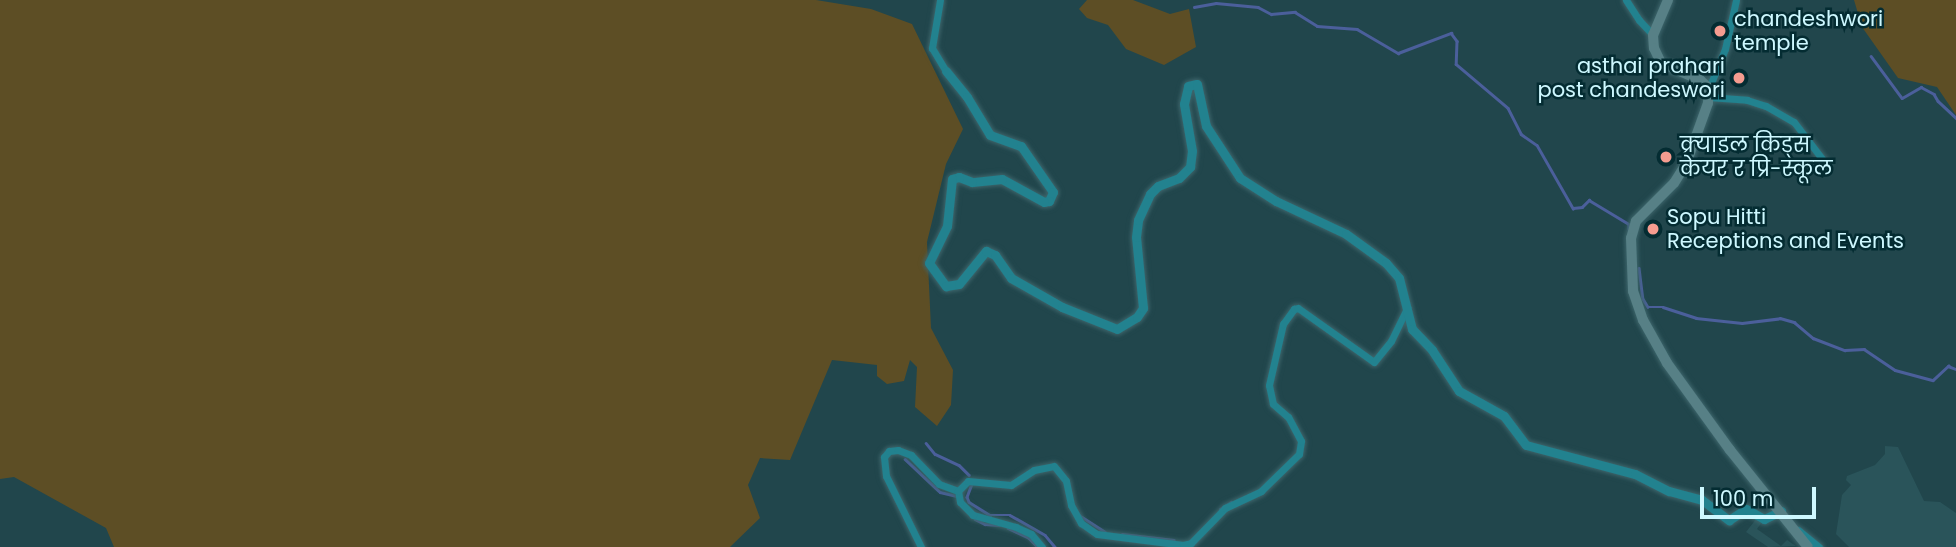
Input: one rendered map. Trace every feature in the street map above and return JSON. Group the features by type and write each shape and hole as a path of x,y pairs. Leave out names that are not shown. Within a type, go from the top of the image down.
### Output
{"main road":[{"path":"1668,0 1653,35 1654,48 1661,63 1700,80 1708,92 1686,164 1674,183 1636,221 1631,238 1633,290 1643,320 1667,363 1730,450 1808,547"}],"street":[{"path":"940,0 932,48 990,135 1021,146 1053,192 1049,201 1044,202 1010,181 972,182 955,176 950,184 947,226 930,259 932,270 946,285 957,286 981,254 992,252 1011,278 1062,307 1116,329 1137,317 1143,308 1136,237 1138,220 1150,194 1157,186 1185,173 1193,160 1184,104 1185,92 1192,83 1199,89 1206,126 1240,178 1276,201 1357,240 1393,270 1403,288 1412,328 1433,350 1460,391 1504,416 1526,445 1543,452 1635,474 1677,495 1702,500 1729,520 1746,509 1765,519 1781,511"},
{"path":"1626,0 1653,35"},
{"path":"1736,0 1725,49 1708,92 1760,104 1794,122 1826,164"},
{"path":"958,491 968,481 1011,485 1034,470 1054,466 1066,481 1071,505 1081,523 1097,534 1183,545 1191,543 1225,508 1261,491 1299,454 1301,441 1288,417 1273,404 1269,385 1283,324 1294,309 1298,309 1374,362 1391,341 1407,308"},
{"path":"921,547 886,475 884,457 890,451 898,450 911,455 939,484 958,491"},
{"path":"958,491 960,502 973,515 1016,527 1031,534 1042,547"},
{"path":"1790,522 1819,547"}],"shaded area":[{"path":"0,0 816,0 871,9 912,24 963,129 946,164 927,242 931,328 953,370 951,405 937,426 915,407 917,367 910,360 904,381 887,384 877,376 877,365 832,360 790,460 760,458 748,485 760,518 730,547 114,547 106,528 14,477 0,479"},
{"path":"1087,0 1133,0 1170,14 1189,9 1196,47 1164,65 1126,49 1108,25 1087,18 1079,9"},
{"path":"1854,0 1956,0 1956,115 1937,87 1898,78 1862,27"},
{"path":"1885,446 1898,447 1924,501 1940,502 1956,513 1956,547 1849,547 1836,534 1842,495 1851,485 1846,480 1847,476 1875,465 1885,454"},
{"path":"1757,518 1762,522 1757,529 1781,546 1787,540 1796,546 1768,547 1746,532"}],"waterway":[{"path":"1194,7 1216,3 1258,7 1271,14 1295,12 1317,26 1357,29 1398,53 1451,33 1457,41 1456,64 1508,108 1521,134 1537,145 1573,208 1582,207 1589,200 1629,224 1629,229"},
{"path":"1871,56 1902,98 1921,87 1934,94 1956,118"},
{"path":"1639,268 1643,299 1648,307 1663,307 1696,318 1742,323 1780,318 1794,322 1813,338 1845,350 1864,349 1895,370 1933,380 1948,366 1956,369"},
{"path":"926,443 935,454 959,465 969,475"},
{"path":"905,459 940,492 957,496"},
{"path":"972,484 967,497 969,502 990,515 1010,515 1045,535 1055,547"},
{"path":"1220,509 1231,502"},
{"path":"1079,515 1105,532"},
{"path":"975,519 985,524 999,525"},
{"path":"1008,528 1029,538 1038,547"},
{"path":"1122,534 1174,540"}],"place":[{"name":"chandeshwori temple","path":"1720,31"},
{"name":"asthai prahari post chandeswori","path":"1739,78"},
{"name":"क्र्याडल किड्स केयर र प्रि-स्कूल","path":"1666,157"},
{"name":"Sopu Hitti Receptions and Events","path":"1653,229"}]}
